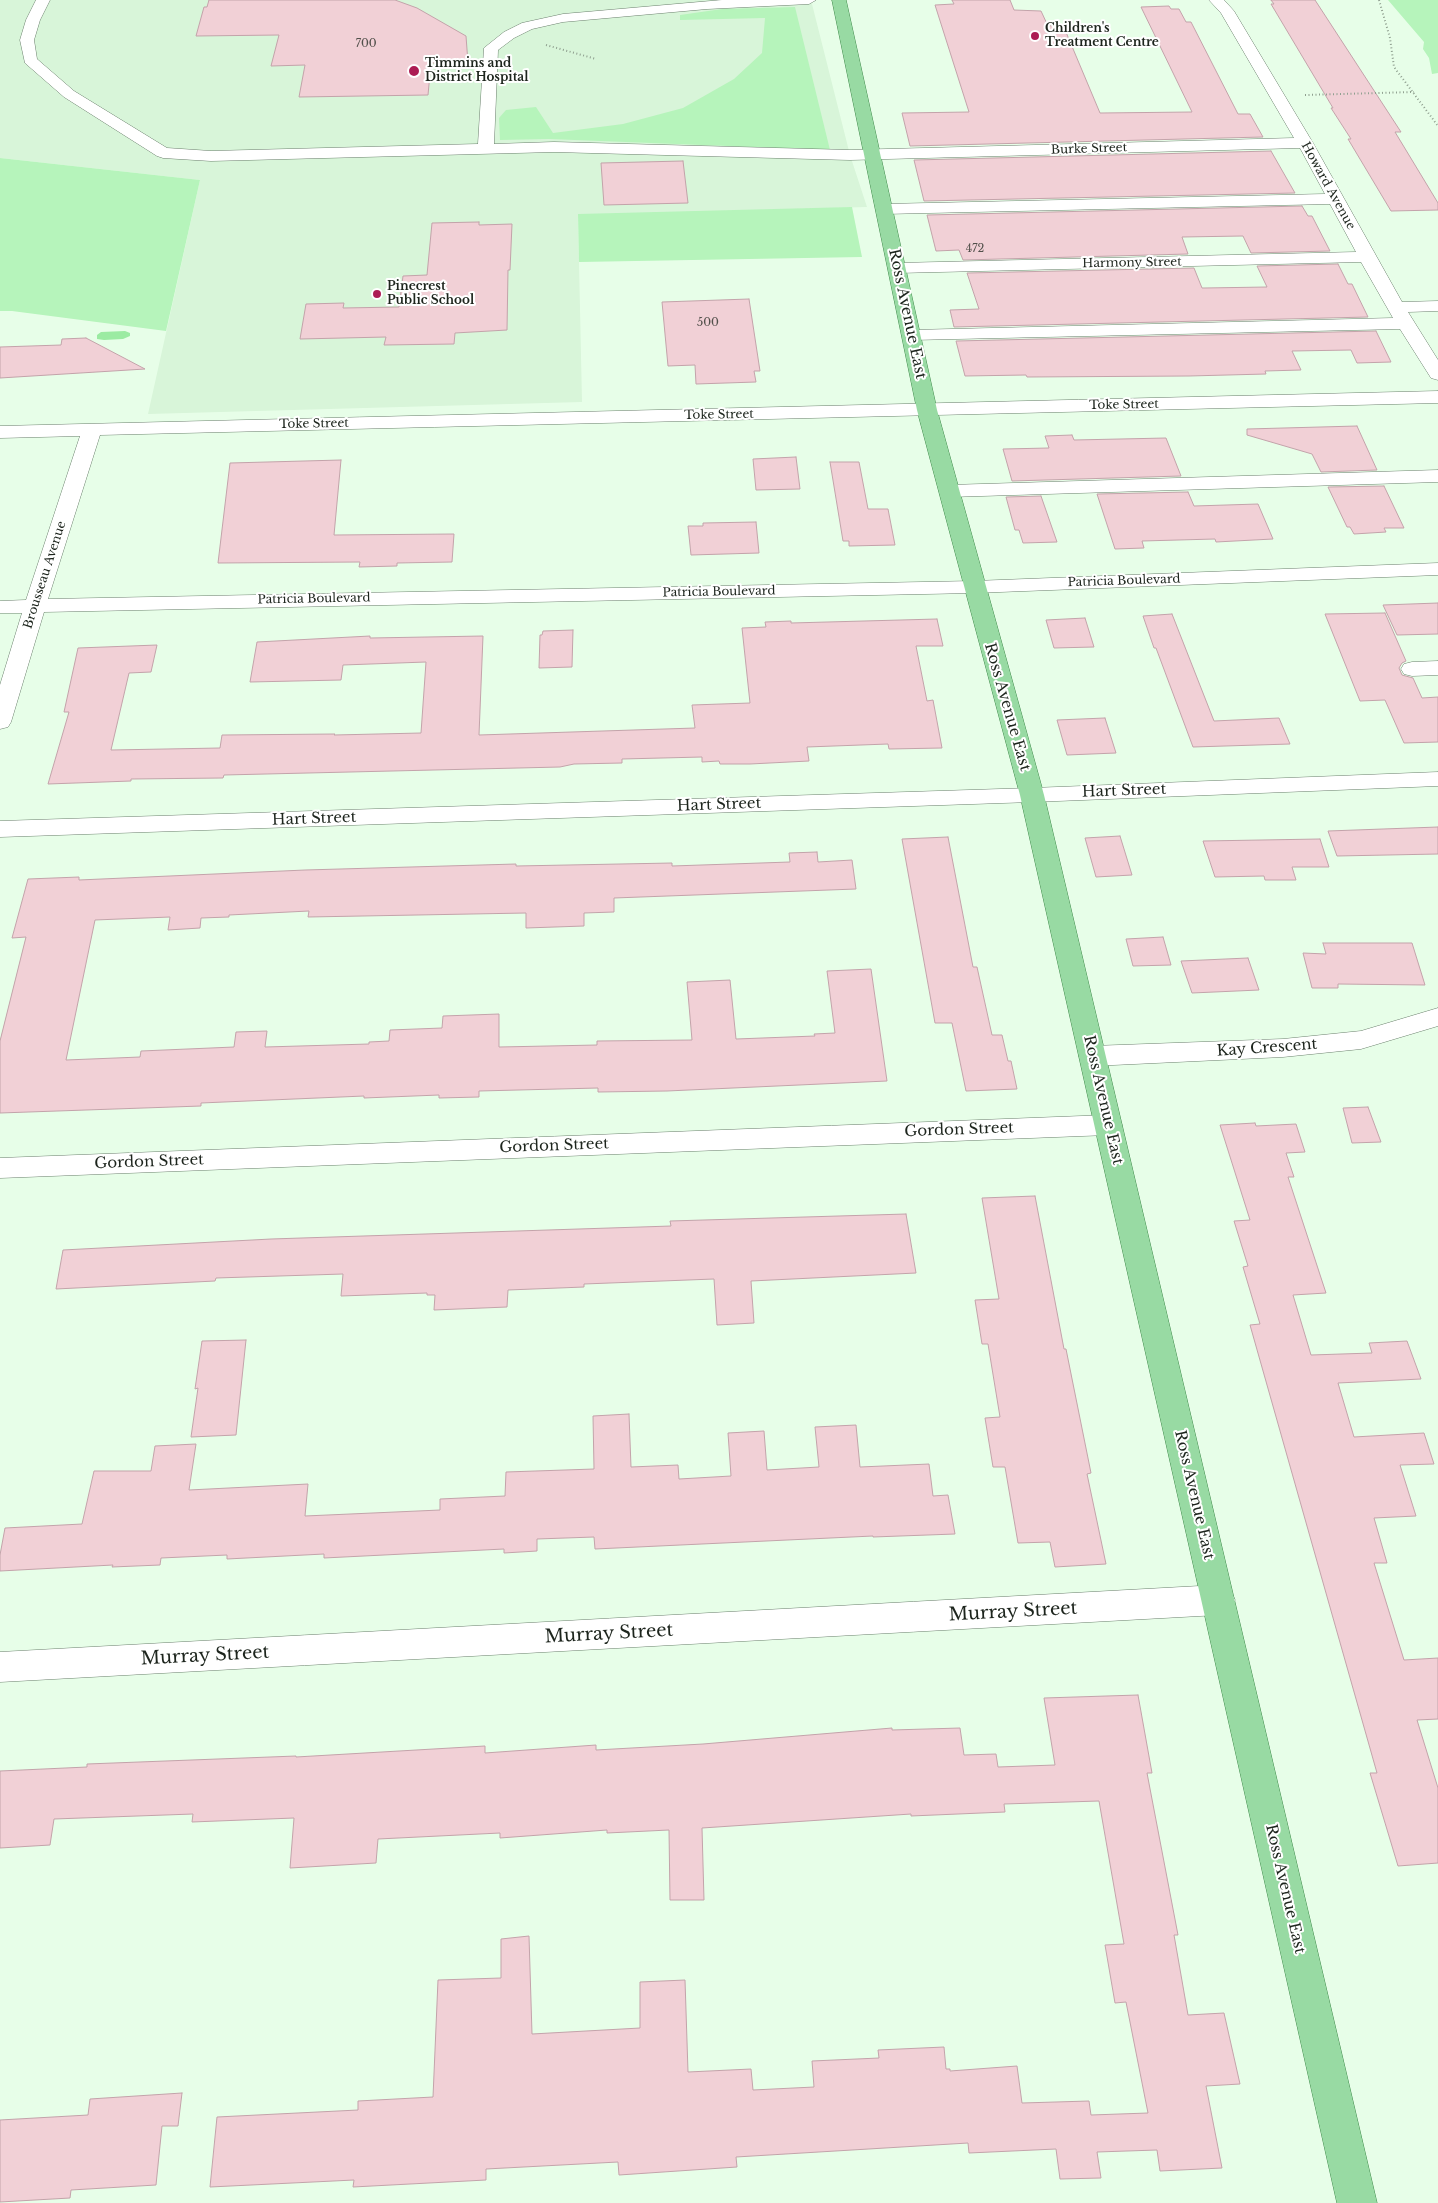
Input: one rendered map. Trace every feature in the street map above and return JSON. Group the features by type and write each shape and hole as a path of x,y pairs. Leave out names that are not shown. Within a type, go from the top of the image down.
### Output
{"main road":[{"name":"Ross Avenue East","path":"839,0 927,410 1032,795 1358,2203"}],"street":[{"name":"Burke Street","path":"43,0 33,20 27,40 30,60 69,94 163,154 211,156 554,146 658,151 872,155 1305,143"},
{"path":"576,0 595,14"},
{"path":"486,148 491,48 508,35 527,26 562,18 595,14 707,5 809,0"},
{"name":"Howard Avenue","path":"1216,0 1227,11 1277,95 1367,258 1401,315 1433,359 1438,374"},
{"path":"884,209 1335,199"},
{"name":"Harmony Street","path":"897,268 1367,258"},
{"path":"912,335 1401,315 1438,306"},
{"name":"Toke Street","path":"0,432 1438,397"},
{"name":"Brousseau Avenue","path":"0,722 92,429"},
{"path":"949,491 1438,476"},
{"name":"Patricia Boulevard","path":"0,607 974,587 1438,569"},
{"path":"1412,669 1438,668"},
{"name":"Hart Street","path":"0,829 1032,795 1438,779"},
{"name":"Kay Crescent","path":"1092,1056 1283,1048 1361,1040 1438,1017"},
{"name":"Gordon Street","path":"0,1168 1108,1125"},
{"name":"Murray Street","path":"0,1667 1218,1600"}],"path":[{"path":"1379,0 1390,38 1394,67 1438,126"},
{"path":"508,35 596,59"},
{"path":"1277,95 1414,92"}],"shaded area":[{"name":"Timmins and District Hospital","path":"0,0 811,0 850,155 867,207 578,215 582,402 148,414 200,180 0,158"},
{"path":"1388,0 1438,0 1438,73 1432,74 1429,58 1423,49 1424,42"},
{"path":"795,7 830,150 549,139 500,140 499,118 506,110 536,107 553,133 623,124 683,108 734,79 762,53 765,18 680,20 680,15 722,9"},
{"path":"0,158 200,180 166,331 0,311"},
{"path":"852,207 862,257 579,262 578,214"},
{"path":"125,331 130,333 130,336 123,339 97,339 97,335 101,332"}],"building":[{"name":"Timmins and District Hospital","path":"209,0 395,0 417,8 466,36 468,63 431,63 428,95 299,97 305,65 271,66 279,35 196,36 204,7 207,7"},
{"path":"952,0 1010,0 1014,10 1041,11 1048,26 1063,25 1100,113 1192,112 1141,7 1169,6 1171,9 1179,9 1186,22 1191,22 1238,114 1250,114 1263,137 910,146 902,113 969,112 935,5 954,4"},
{"path":"1271,0 1315,0 1401,132 1395,132 1438,203 1438,210 1391,211 1348,139 1351,139 1271,4 1274,4"},
{"path":"1271,151 1295,193 924,201 914,160"},
{"path":"683,161 688,203 604,205 601,163"},
{"path":"1302,206 1308,216 1312,216 1330,251 1251,253 1243,236 1182,237 1188,254 963,260 959,250 936,251 927,215"},
{"path":"479,222 479,225 512,224 510,270 508,270 507,330 455,333 454,344 384,345 386,337 300,339 306,304 344,303 343,308 399,307 403,276 427,275 432,223"},
{"path":"1338,264 1348,284 1352,284 1368,317 954,327 950,310 979,309 967,273 1194,268 1202,288 1267,287 1257,266"},
{"path":"749,299 760,371 754,371 756,382 696,384 695,365 668,366 662,302"},
{"path":"1376,331 1391,362 1357,363 1351,350 1292,351 1301,370 1265,371 1266,374 1189,376 965,376 956,341"},
{"path":"86,338 145,369 0,378 0,347 61,345 62,339"},
{"path":"1357,426 1377,470 1321,472 1312,454 1247,435 1247,429"},
{"path":"1072,435 1074,440 1166,438 1181,476 1012,481 1003,449 1049,448 1045,436"},
{"path":"796,457 800,489 756,490 753,459"},
{"path":"341,460 334,535 454,534 452,562 397,563 397,566 359,567 360,562 218,563 230,463"},
{"path":"830,462 859,462 868,509 888,509 895,545 849,546 849,541 843,541"},
{"path":"1384,486 1404,528 1384,528 1386,532 1354,534 1350,527 1347,527 1328,487"},
{"path":"1188,492 1194,506 1258,504 1273,539 1216,542 1215,539 1142,541 1144,548 1115,549 1097,494"},
{"path":"1041,496 1057,542 1023,543 1019,530 1015,530 1006,497"},
{"path":"756,522 759,553 691,555 688,526 703,526 703,523"},
{"path":"1438,603 1438,634 1397,635 1383,605"},
{"path":"1385,613 1406,661 1399,668 1402,675 1413,678 1422,698 1438,697 1438,742 1404,743 1385,700 1360,701 1325,614"},
{"path":"1172,614 1214,721 1279,718 1290,744 1193,747 1143,616"},
{"path":"1085,618 1094,647 1054,648 1046,620"},
{"path":"937,619 943,646 916,646 927,701 933,700 942,748 889,749 888,744 807,747 809,761 750,764 720,764 719,761 702,762 702,757 622,759 622,763 574,764 560,767 224,775 223,778 131,779 131,781 48,784 69,712 64,712 78,648 157,645 151,672 129,673 111,750 220,748 222,735 421,733 426,662 343,665 341,680 250,682 257,642 370,636 370,638 483,636 479,735 695,728 692,705 750,703 742,628 766,627 765,622"},
{"path":"573,630 572,667 539,668 540,635 542,635 543,631"},
{"path":"1105,718 1116,753 1067,755 1057,720"},
{"path":"1438,827 1438,854 1337,856 1328,831"},
{"path":"1120,836 1132,875 1096,877 1085,838"},
{"path":"948,837 973,967 977,967 992,1035 1002,1035 1008,1061 1011,1061 1017,1089 966,1091 952,1023 935,1023 902,839"},
{"path":"1320,839 1329,867 1292,867 1296,880 1265,880 1264,876 1215,877 1203,841"},
{"path":"817,852 818,862 852,860 856,889 614,898 614,912 584,913 584,926 526,928 526,913 308,917 309,911 201,918 200,928 168,930 170,917 95,920 66,1060 140,1057 141,1051 234,1047 236,1032 267,1031 265,1047 369,1044 369,1042 389,1041 390,1030 442,1028 443,1016 499,1014 499,1047 597,1045 597,1041 692,1040 687,982 730,980 736,1039 815,1036 814,1034 835,1033 827,971 871,969 887,1081 667,1091 598,1092 598,1088 479,1091 479,1097 439,1098 439,1095 364,1098 364,1096 201,1103 201,1106 0,1113 0,1041 26,937 12,938 28,879 79,877 79,880 305,870 516,864 516,866 672,863 672,866 790,862 789,853"},
{"path":"1163,937 1171,965 1133,966 1126,939"},
{"path":"1323,943 1412,943 1425,985 1338,984 1338,988 1312,988 1303,953 1326,954"},
{"path":"1248,958 1259,990 1192,993 1181,961"},
{"path":"1368,1107 1381,1142 1352,1143 1343,1108"},
{"path":"1255,1123 1256,1126 1296,1124 1305,1152 1286,1153 1294,1177 1288,1177 1326,1293 1293,1295 1311,1355 1372,1353 1369,1343 1407,1341 1421,1379 1338,1383 1354,1437 1424,1433 1434,1464 1400,1465 1416,1516 1374,1518 1387,1563 1374,1563 1404,1660 1438,1658 1438,1719 1417,1720 1438,1788 1438,1863 1398,1866 1370,1773 1377,1773 1250,1325 1260,1324 1243,1267 1248,1266 1234,1221 1250,1220 1220,1125"},
{"path":"1035,1196 1064,1349 1066,1349 1091,1473 1087,1474 1106,1564 1055,1567 1050,1542 1018,1543 1005,1467 993,1467 985,1418 1000,1417 988,1344 982,1344 975,1300 999,1299 982,1198"},
{"path":"906,1214 916,1273 751,1281 754,1323 717,1325 714,1279 584,1284 584,1287 508,1290 507,1307 434,1310 435,1295 427,1295 427,1293 341,1296 343,1274 216,1278 215,1281 56,1289 63,1250 271,1239 671,1226 670,1221"},
{"path":"246,1340 236,1435 191,1437 202,1341"},
{"path":"629,1414 631,1467 678,1465 679,1479 731,1476 728,1433 764,1431 767,1470 819,1467 815,1427 856,1425 860,1467 929,1464 933,1496 948,1495 955,1534 595,1549 594,1537 537,1539 537,1551 504,1553 504,1549 324,1558 324,1554 227,1559 227,1555 161,1558 160,1565 112,1567 113,1565 0,1571 0,1555 5,1528 82,1524 94,1471 151,1471 155,1446 196,1444 189,1490 308,1484 305,1516 440,1510 440,1499 505,1496 506,1472 594,1469 593,1416"},
{"path":"1138,1695 1152,1773 1147,1773 1178,1935 1174,1935 1188,2015 1224,2013 1240,2084 1206,2086 1222,2168 1160,2171 1157,2150 1097,2152 1101,2178 1060,2179 1056,2149 969,2153 968,2143 736,2157 737,2167 619,2175 618,2162 486,2169 486,2180 353,2187 354,2180 210,2187 217,2117 358,2110 358,2101 433,2097 438,1980 501,1978 501,1939 529,1936 532,2034 640,2028 640,1982 685,1980 688,2072 751,2069 753,2090 814,2087 812,2061 879,2058 878,2050 944,2047 946,2069 950,2069 950,2071 1017,2066 1022,2103 1089,2101 1091,2115 1148,2113 1126,2002 1115,2003 1105,1945 1124,1944 1099,1801 1004,1804 1005,1812 911,1816 911,1814 702,1828 704,1900 670,1900 669,1830 607,1833 607,1830 500,1838 500,1833 378,1839 376,1863 290,1868 294,1818 192,1822 193,1814 54,1819 50,1845 0,1848 0,1771 87,1767 87,1764 296,1757 485,1746 485,1753 596,1745 596,1750 703,1744 892,1728 892,1730 960,1728 964,1755 996,1754 998,1767 1055,1765 1044,1698"},
{"path":"182,2093 178,2126 162,2126 156,2185 71,2190 70,2198 0,2202 0,2120 88,2115 90,2099"}],"place":[{"name":"Children's Treatment Centre","path":"1035,36"},
{"name":"Timmins and District Hospital","path":"414,71"},
{"name":"Pinecrest Public School","path":"377,294"}]}
